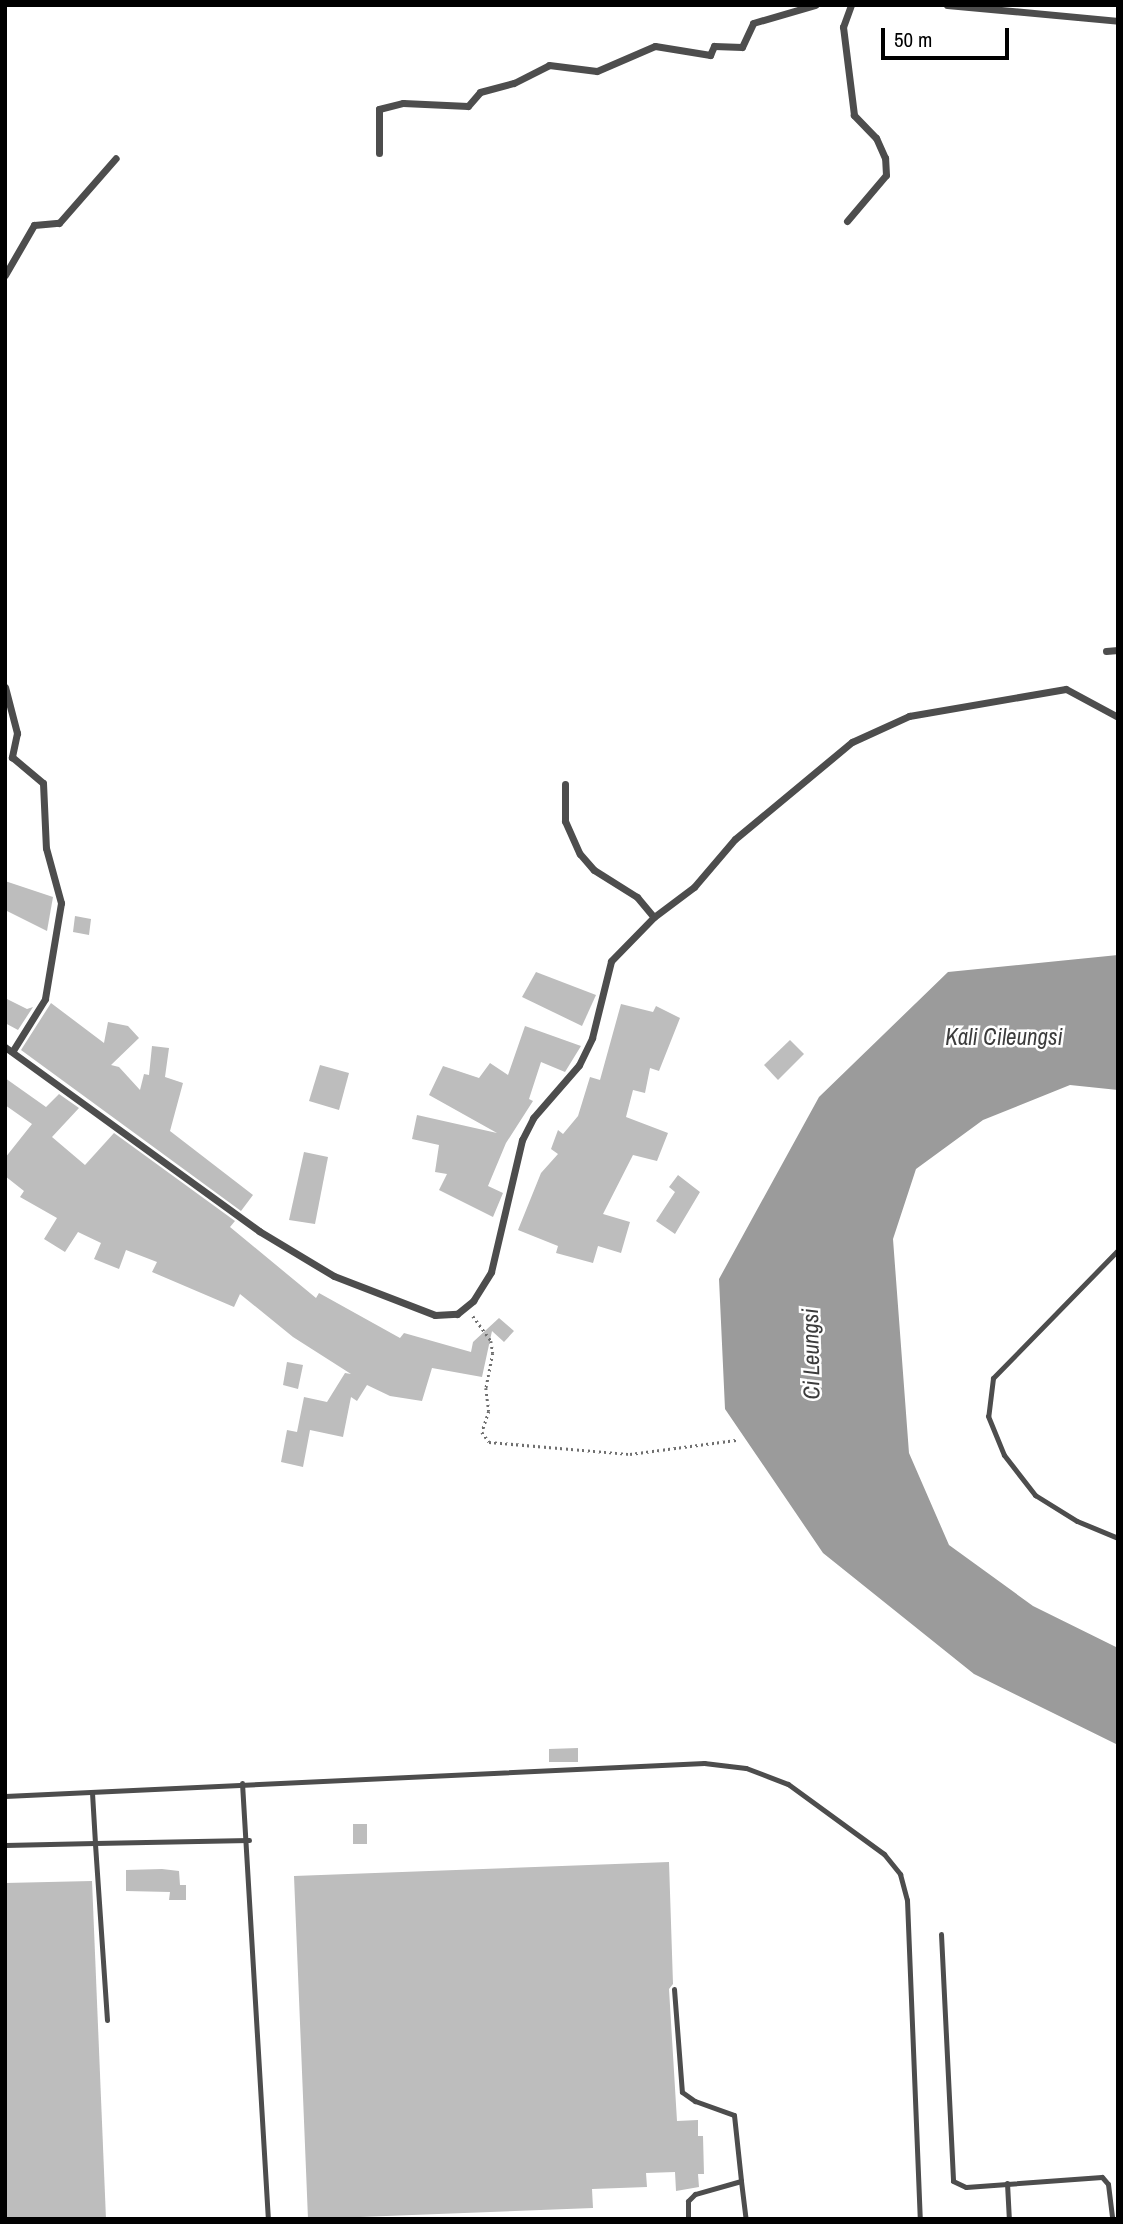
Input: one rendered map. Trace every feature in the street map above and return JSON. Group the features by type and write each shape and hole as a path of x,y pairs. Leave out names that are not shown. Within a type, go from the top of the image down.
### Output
{"street":[{"path":"379,153 379,109 403,103 468,106 480,92 514,83 549,65 597,71 655,46 710,55 714,46 742,47 743,36 753,23 815,5"},
{"path":"847,221 886,175 886,158 876,138 854,115 843,27 851,5"},
{"path":"947,5 1118,21"},
{"path":"5,275 34,225 59,223 117,158"},
{"path":"1107,651 1118,650"},
{"path":"5,687 17,733 12,757 43,783 46,848 61,903 45,999 9,1050 259,1231 334,1276 435,1315 457,1314 467,1308 491,1272 522,1140 533,1118 579,1065 592,1038 611,961 654,917 694,887 735,839 852,742 882,725 909,716 1066,689 1118,717"},
{"path":"565,784 565,821 580,854 594,870 637,897 654,917"}],"lane":[{"path":"1118,1250 993,1378 988,1416 1004,1455 1035,1495 1077,1521 1118,1538"},
{"path":"5,1796 704,1763 746,1768 788,1784 884,1854 900,1874 907,1900 920,2219"},
{"path":"242,1783 248,1840 268,2219"},
{"path":"92,1793 107,2020"},
{"path":"5,1845 248,1840"},
{"path":"941,1934 953,2181 966,2187 1102,2177 1108,2184 1112,2219"},
{"path":"674,1989 682,2092 695,2101 734,2115 746,2219"},
{"path":"688,2219 688,2201 695,2194 741,2181"},
{"path":"1007,2183 1009,2219"}],"path":[{"path":"467,1308 491,1341 486,1388 489,1411 482,1432 489,1442 630,1454 736,1440"}],"water":[{"path":"1118,955 1118,1090 1070,1085 983,1120 916,1169 893,1239 909,1453 949,1545 1033,1606 1118,1648 1118,1745 974,1674 823,1553 725,1409 719,1279 819,1097 948,972"}],"building":[{"path":"5,881 53,897 47,931 5,910"},
{"path":"75,916 91,919 89,935 73,932"},
{"path":"536,972 596,995 582,1026 522,997"},
{"path":"5,998 27,1009 33,1007 18,1030 5,1023"},
{"path":"51,1003 104,1043 108,1022 128,1026 139,1038 111,1065 119,1067 140,1090 144,1074 149,1075 152,1046 169,1048 165,1077 183,1083 170,1131 253,1195 241,1211 21,1050"},
{"path":"621,1004 653,1012 656,1006 680,1018 659,1071 650,1068 645,1093 633,1090 626,1117 668,1133 657,1161 633,1155 603,1214 630,1222 621,1253 598,1246 593,1263 556,1253 558,1246 518,1230 541,1173 558,1154 551,1149 558,1130 563,1134 578,1116 590,1077 600,1080"},
{"path":"525,1026 581,1046 565,1072 541,1062 529,1099 533,1101 506,1143 488,1186 503,1193 493,1217 439,1190 447,1174 435,1172 439,1145 412,1139 417,1115 497,1133 429,1095 443,1066 479,1078 490,1063 508,1075"},
{"path":"790,1040 804,1054 778,1080 764,1065"},
{"path":"320,1065 349,1073 339,1110 309,1101"},
{"path":"5,1078 46,1107 59,1094 79,1108 52,1137 85,1165 114,1133 235,1221 230,1227 316,1298 319,1293 400,1338 404,1333 471,1352 473,1342 499,1318 514,1331 504,1342 492,1331 482,1377 432,1368 422,1401 390,1396 367,1385 357,1401 351,1397 343,1437 310,1430 303,1467 281,1462 287,1430 297,1432 304,1397 327,1402 345,1373 351,1374 293,1337 240,1294 234,1307 152,1272 157,1262 126,1250 119,1269 94,1259 101,1243 78,1232 65,1252 44,1239 57,1218 20,1197 24,1191 5,1176 5,1158 32,1124 5,1105"},
{"path":"304,1152 328,1157 315,1224 289,1220"},
{"path":"678,1175 700,1192 675,1234 656,1221 675,1192 669,1187"},
{"path":"287,1362 303,1365 298,1389 283,1385"},
{"path":"578,1748 578,1762 549,1762 549,1749"},
{"path":"353,1824 367,1824 367,1844 353,1844"},
{"path":"669,1862 673,1984 669,1989 677,2121 698,2120 698,2136 703,2136 704,2174 698,2174 699,2187 676,2191 675,2172 646,2173 647,2187 592,2189 593,2208 308,2219 294,1876"},
{"path":"126,1870 179,1871 180,1885 186,1885 186,1900 169,1900 170,1892 126,1891"},
{"path":"92,1881 106,2219 5,2219 5,1883"}],"water label":[{"name":"Kali Cileungsi","path":"1004,1037"},
{"name":"Ci Leungsi","path":"811,1354"}]}
